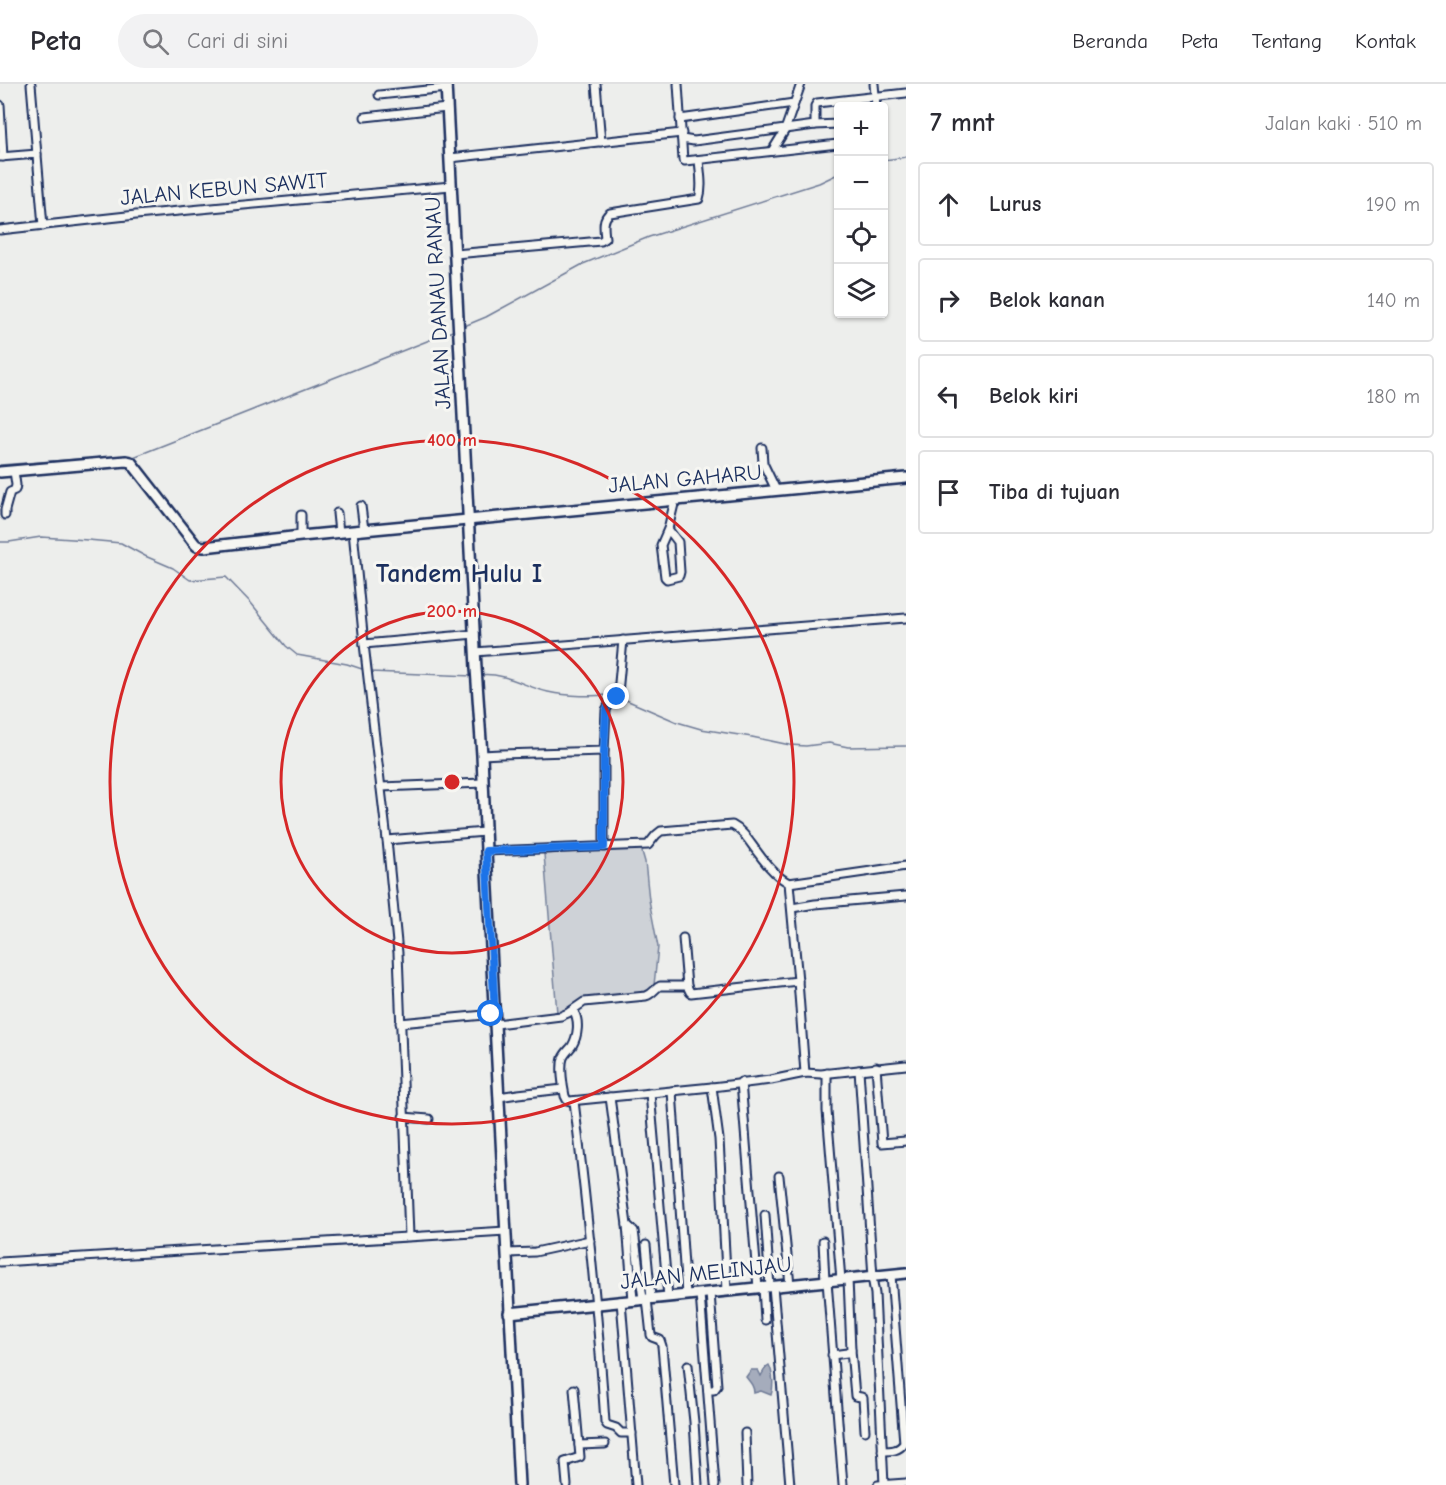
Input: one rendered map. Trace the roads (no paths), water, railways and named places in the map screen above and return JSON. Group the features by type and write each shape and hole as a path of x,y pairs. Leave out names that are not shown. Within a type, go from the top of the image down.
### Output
{"street":[{"path":"31,84 43,226"},
{"path":"596,84 601,142"},
{"path":"678,84 683,160 687,162 834,144"},
{"path":"772,151 784,129 801,84"},
{"path":"874,84 876,102"},
{"path":"379,95 446,86"},
{"name":"JALAN DANAU RANAU","path":"446,86 519,1485"},
{"path":"815,125 817,103 906,93"},
{"path":"680,119 794,103"},
{"path":"0,105 2,157 37,154"},
{"path":"365,117 447,108"},
{"path":"450,158 682,136 694,141 834,124"},
{"path":"455,254 602,242 605,238 605,217 610,213 699,199 701,185 699,160"},
{"name":"JALAN KEBUN SAWIT","path":"0,230 451,186"},
{"path":"762,448 763,463 777,490"},
{"name":"JALAN GAHARU","path":"14,471 129,462 197,546 204,547 906,478"},
{"path":"0,472 14,471 16,485 15,490 10,492 5,516"},
{"path":"668,529 678,544 680,574 678,577 667,579 661,548 675,500"},
{"path":"361,506 364,530"},
{"path":"337,513 339,533"},
{"path":"301,515 301,536"},
{"path":"353,531 398,953 409,1236"},
{"path":"475,652 906,618"},
{"path":"364,644 475,634"},
{"path":"604,847 606,710 618,693 623,640"},
{"path":"482,755 604,752"},
{"path":"381,787 483,783"},
{"path":"486,851 648,845 661,831 732,825 742,832 759,856 789,883 805,1073"},
{"path":"387,840 485,831"},
{"path":"789,883 906,866"},
{"path":"792,908 906,896"},
{"path":"683,938 687,986 690,992 798,981"},
{"path":"400,1023 561,1016 584,1002 651,995 660,986 687,986"},
{"path":"573,1010 577,1032 572,1046 563,1058 563,1089 567,1100 712,1087 771,1080 805,1073 906,1065"},
{"path":"876,1067 882,1143 906,1141"},
{"path":"859,1070 875,1294 884,1485"},
{"path":"827,1073 827,1111 855,1396 863,1398 866,1431"},
{"path":"741,1082 790,1485"},
{"path":"712,1087 719,1139 728,1291"},
{"path":"499,1097 563,1089"},
{"path":"672,1091 686,1295"},
{"path":"650,1093 668,1297"},
{"path":"610,1097 627,1225 634,1231 643,1299 651,1335 660,1340 662,1346 674,1485"},
{"path":"574,1101 585,1186 605,1422 621,1433 632,1433"},
{"path":"403,1117 429,1119"},
{"path":"779,1176 789,1285"},
{"path":"765,1215 765,1320"},
{"path":"0,1262 506,1231"},
{"path":"507,1253 535,1252 590,1240"},
{"path":"823,1241 843,1485"},
{"path":"643,1299 646,1245"},
{"name":"JALAN MELINJAU","path":"509,1312 906,1273"},
{"path":"882,1451 899,1449 904,1443 891,1275"},
{"path":"705,1293 717,1386 714,1390 708,1390 715,1485"},
{"path":"621,1301 636,1485"},
{"path":"832,1354 847,1353 851,1350"},
{"path":"688,1365 698,1485"},
{"path":"567,1485 565,1462 580,1457 574,1389"},
{"path":"745,1433 747,1485"},
{"path":"579,1445 605,1444"},
{"path":"878,1485 906,1483"}],"water":[{"path":"769,1365 773,1380 771,1395 761,1391 754,1393 753,1386 746,1377 751,1370 758,1370 761,1376"}],"waterway":[{"path":"888,159 906,157"},
{"path":"462,327 486,317 583,264 649,237 819,183 834,176"},
{"path":"131,458 455,330"},
{"path":"0,465 111,458"},
{"path":"0,542 41,537 121,543 173,568 190,580 226,577 251,603 286,646 297,655 347,664 365,670"},
{"path":"370,672 473,676"},
{"path":"480,675 498,676 556,694 614,695"},
{"path":"626,700 677,722 701,729 790,745 806,746 829,743 848,747 906,746"}],"district":[{"name":"Tandem Hulu I","path":"459,574"}]}
